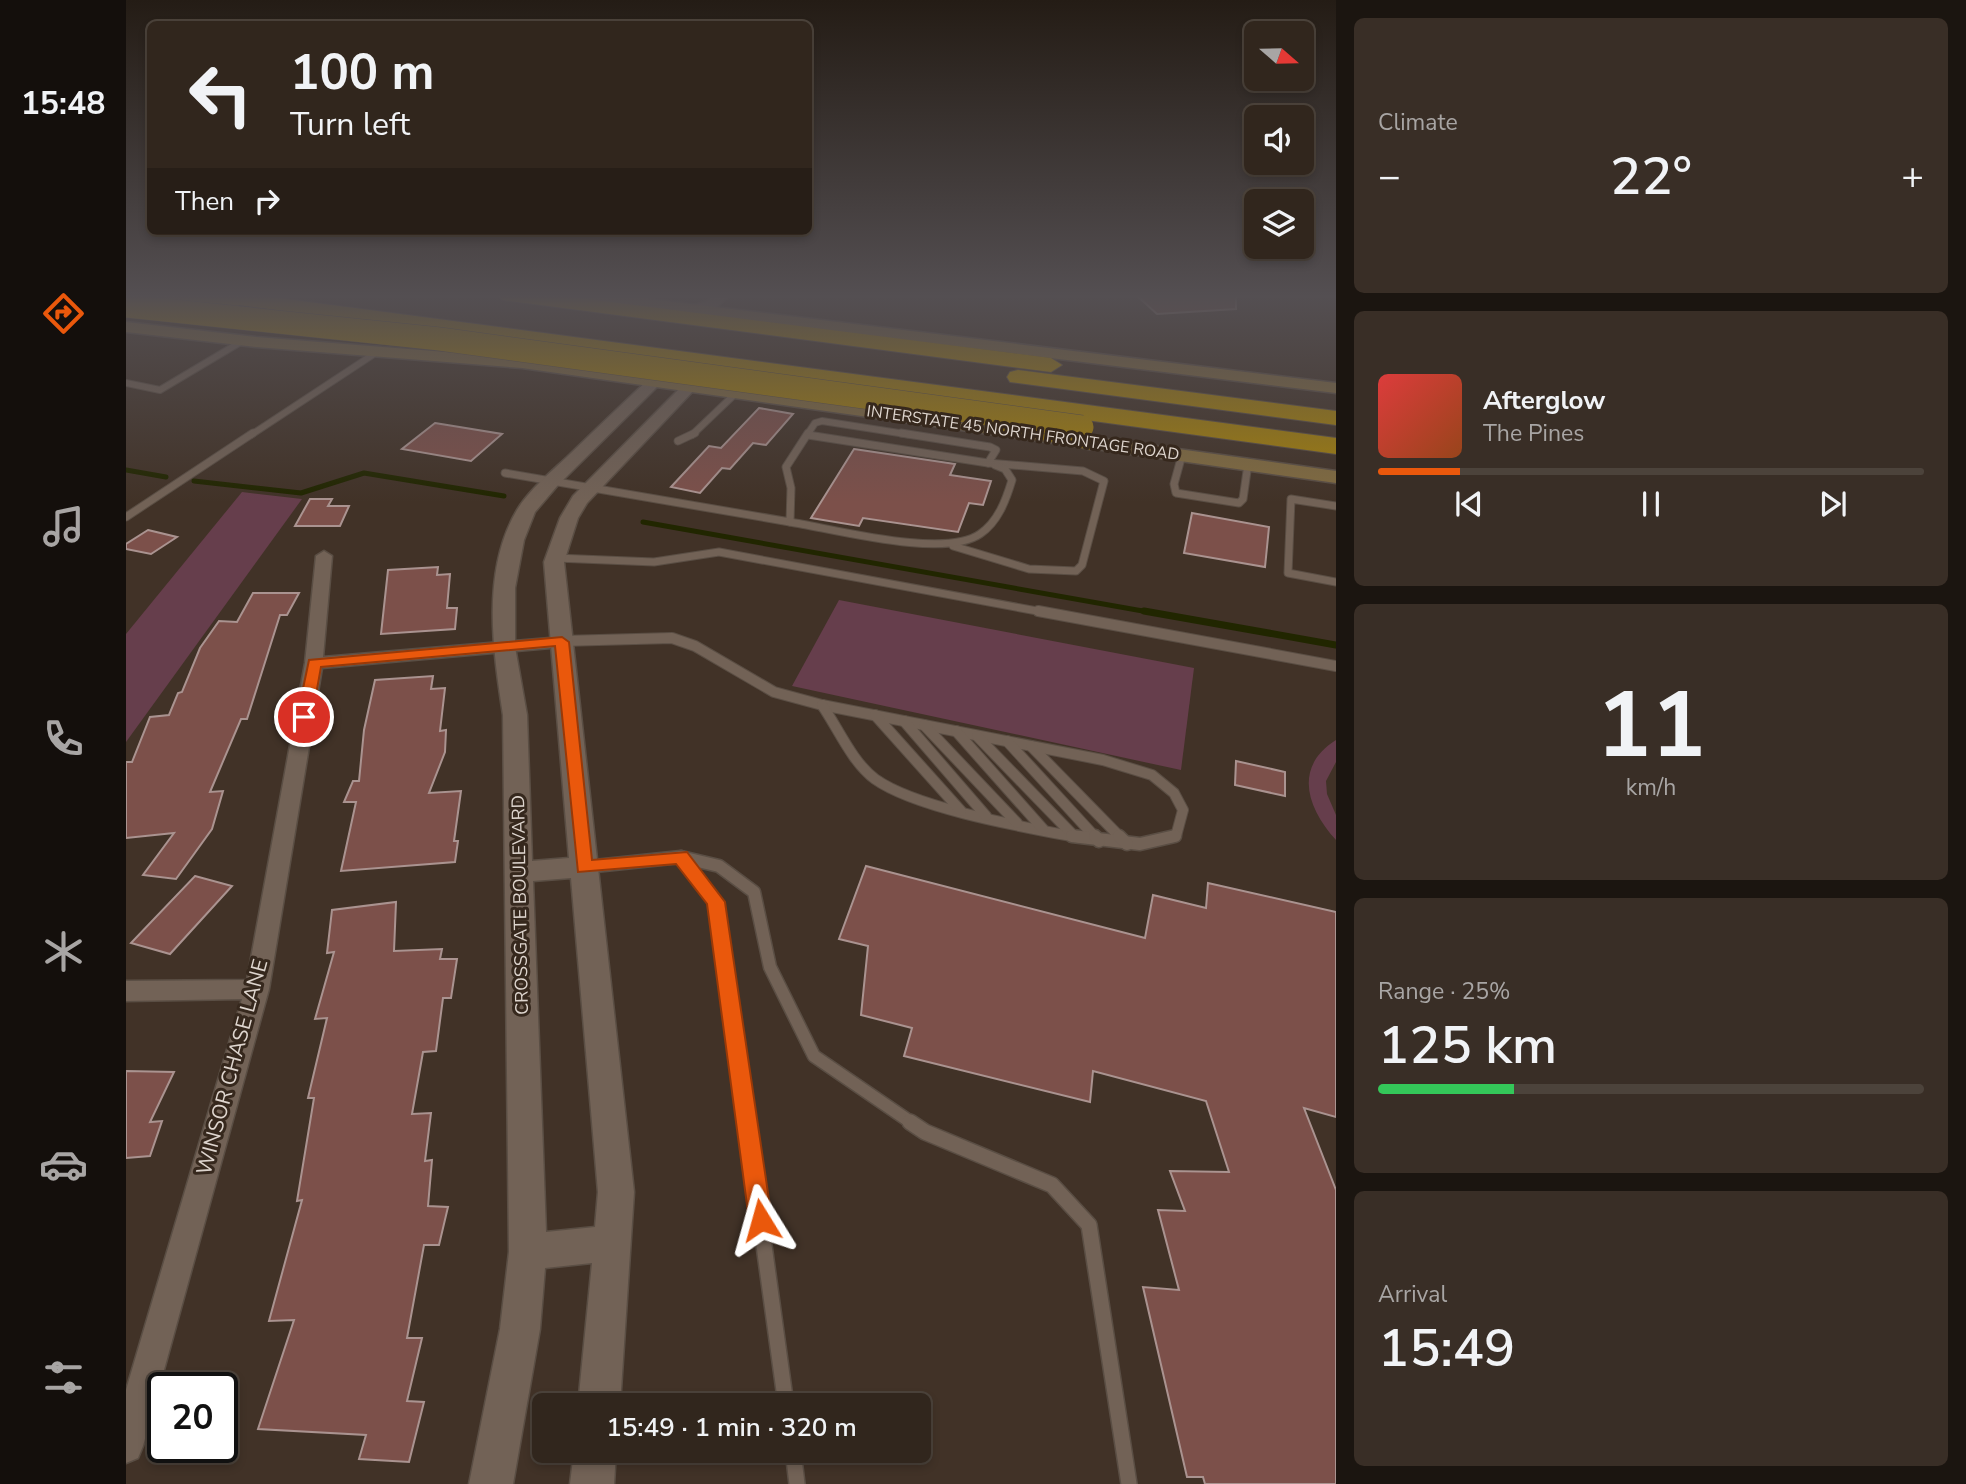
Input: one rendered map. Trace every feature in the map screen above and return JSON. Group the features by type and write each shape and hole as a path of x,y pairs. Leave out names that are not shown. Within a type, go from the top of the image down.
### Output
{"highway":[{"path":"598,363 1087,435 1336,462"},
{"path":"616,363 1087,435"},
{"path":"720,363 1336,446"},
{"path":"912,363 1336,418"},
{"path":"1040,363 1336,401"}],"main road":[{"name":"INTERSTATE 45 NORTH FRONTAGE ROAD","path":"523,363 997,429 1087,435 1182,455 1336,477"},
{"path":"1130,363 1336,388"}],"street":[{"name":"CROSSGATE BOULEVARD","path":"491,1484 520,1329 528,1252 515,715 504,647 505,588 514,540 526,511 552,481 655,381"},
{"path":"600,1393 617,1192 556,558 569,518 591,488 690,386"},
{"name":"WINSOR CHASE LANE","path":"126,1446 257,989 314,663 324,556"},
{"path":"314,663 562,642"},
{"path":"519,872 584,867"},
{"path":"126,991 257,989"},
{"path":"528,1252 612,1243"},
{"path":"592,1484 594,1463"}],"lane":[{"path":"126,383 160,390 205,363"},
{"path":"126,516 361,363"},
{"path":"678,441 696,433 736,393"},
{"path":"790,522 791,488 786,467 815,423 822,421 990,447 996,450 988,463"},
{"path":"990,447 997,429"},
{"path":"505,473 937,546 953,546 994,560 1049,570 1076,571 1082,565 1104,481 1083,471 988,463 808,435"},
{"path":"1182,455 1174,484 1176,493 1219,502 1238,503 1243,499 1248,464"},
{"path":"953,546 984,534 1004,509 1012,480 1005,469 988,463"},
{"path":"1336,506 1291,499 1288,573 1336,582"},
{"path":"556,558 591,557 653,562 688,553 719,552 1336,666"},
{"path":"562,642 672,638 695,646 774,692 822,705 1103,760 1152,775 1174,793 1183,810 1176,836 1141,845 1099,841 961,811 900,793 874,779 822,705"},
{"path":"875,715 961,811"},
{"path":"904,721 986,817"},
{"path":"923,725 1017,823"},
{"path":"955,731 1043,829"},
{"path":"976,735 1074,836"},
{"path":"1007,741 1099,841"},
{"path":"1030,746 1127,844"},
{"path":"584,867 681,857 719,866 754,892 770,967 814,1056 925,1132 1052,1185 1089,1225 1129,1484"},
{"path":"681,857 716,902 784,1393"},
{"path":"794,1463 797,1484"}],"shaded area":[{"path":"242,492 302,499 126,742 126,634"},
{"path":"839,600 1194,668 1181,770 792,686"},
{"path":"1336,740 1336,762 1326,781 1327,794 1336,815 1336,840 1318,815 1312,801 1309,775 1322,751"}],"building":[{"path":"759,408 793,414 766,445 753,443 730,469 722,468 700,493 671,487 709,446 721,448"},
{"path":"435,423 502,434 471,461 402,449"},
{"path":"854,449 955,464 950,475 991,481 983,505 969,503 958,532 863,518 859,526 811,518"},
{"path":"310,499 332,499 328,506 349,506 340,526 295,526"},
{"path":"1192,513 1269,527 1265,567 1184,553"},
{"path":"148,530 177,537 151,554 126,549 126,544"},
{"path":"438,567 437,575 450,574 447,608 457,608 455,629 381,634 388,570"},
{"path":"253,593 299,593 287,615 280,615 247,719 241,719 210,792 223,791 212,829 176,879 143,875 174,833 126,838 126,762 132,762 150,717 169,715 178,693 182,692 200,648 219,621 237,622"},
{"path":"433,676 431,689 445,688 440,731 446,730 445,752 429,793 461,791 454,841 458,841 455,862 341,871 356,802 344,802 353,781 359,781 364,730 375,680"},
{"path":"1236,761 1285,772 1285,796 1235,785"},
{"path":"866,866 1145,938 1153,895 1206,908 1208,883 1336,912 1336,1117 1304,1108 1336,1190 1336,1484 1205,1484 1203,1477 1187,1477 1143,1287 1179,1290 1158,1210 1185,1211 1170,1171 1229,1172 1206,1101 1093,1071 1090,1102 904,1056 912,1028 861,1015 868,946 839,939"},
{"path":"195,876 232,886 170,954 131,943"},
{"path":"396,902 394,951 442,949 440,959 457,959 451,998 443,998 436,1051 423,1052 412,1114 431,1113 425,1161 432,1160 428,1206 448,1207 439,1245 424,1245 407,1338 422,1338 407,1401 424,1402 409,1462 359,1459 366,1435 258,1429 294,1320 269,1321 302,1200 297,1201 314,1098 308,1098 327,1018 315,1019 334,952 327,953 332,910"},
{"path":"126,1071 174,1072 150,1122 162,1121 150,1156 126,1158"}],"waterway":[{"path":"126,470 166,477"},
{"path":"194,481 301,493 364,473 504,496"},
{"path":"643,522 1154,613"},
{"path":"1144,611 1336,645"}],"route":[{"path":"304,717 314,663 562,642 584,867 681,857 716,902 761,1220"}]}
